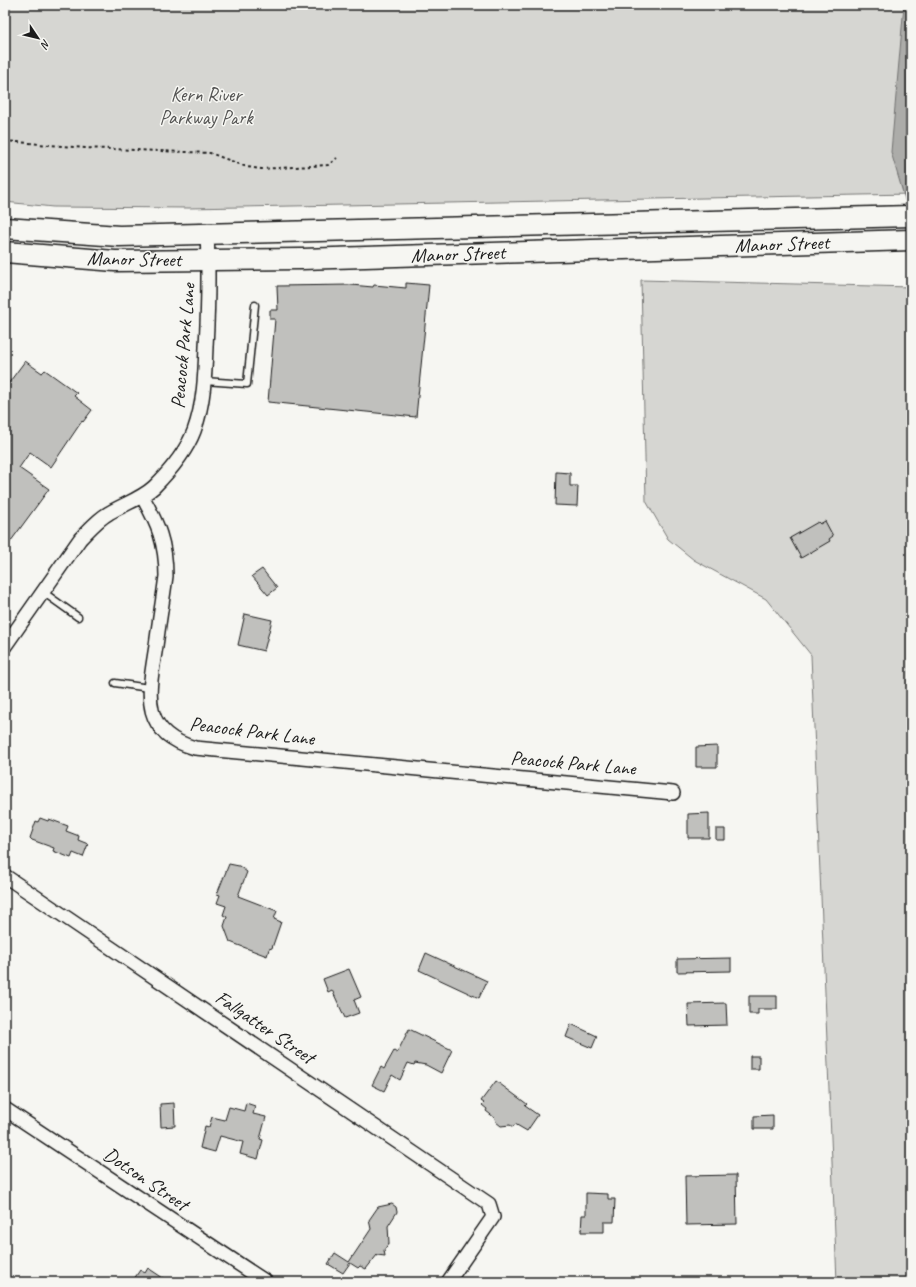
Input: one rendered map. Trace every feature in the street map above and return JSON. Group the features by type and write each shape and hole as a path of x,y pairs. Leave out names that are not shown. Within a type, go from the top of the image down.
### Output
{"main road":[{"name":"Manor Street","path":"5,228 120,236 911,216"},
{"name":"Manor Street","path":"5,252 115,261 302,259 911,240"}],"street":[{"name":"Peacock Park Lane","path":"207,234 209,287 204,381 200,410 187,446 177,462 153,487 142,496 157,523 164,541 166,558 166,576 149,688 151,709 156,721 163,731 183,745 195,748 673,793"},
{"path":"5,646 80,539 94,524 108,513 142,496"},
{"name":"Fallgatter Street","path":"5,876 477,1194 489,1204 493,1217 448,1282"},
{"name":"Dotson Street","path":"5,1109 266,1282"}],"lane":[{"path":"204,381 247,384 255,305"},
{"path":"43,592 78,617"},
{"path":"115,682 149,688"}],"path":[{"path":"5,141 85,148 210,153 247,167 261,169 328,165 337,158"}],"green space":[{"name":"Kern River Parkway Park","path":"5,5 911,5 911,194 189,208 53,207 5,202"},
{"path":"641,280 911,287 911,1282 837,1282 811,655 766,599 694,560 668,539 646,501"}],"shaded area":[{"path":"904,5 911,5 911,220 891,152"}],"building":[{"path":"406,283 429,285 416,417 268,402 275,319 270,319 270,310 278,310 277,286 351,285 373,287 374,285 406,288"},
{"path":"25,361 42,373 45,370 77,393 74,396 92,410 83,422 82,421 51,467 30,452 19,468 49,489 5,549 5,388"},
{"path":"556,472 570,473 570,486 578,486 577,506 555,505"},
{"path":"825,521 833,536 829,539 830,541 801,558 790,538 818,522 820,524"},
{"path":"262,569 277,588 268,595 252,576"},
{"path":"245,614 272,620 264,651 238,645"},
{"path":"717,746 717,767 696,767 696,747"},
{"path":"709,813 709,838 688,838 688,814"},
{"path":"40,818 48,821 49,819 68,826 66,831 79,836 78,840 88,844 83,857 73,853 71,858 53,851 54,848 32,840 30,838 36,821 38,822"},
{"path":"716,829 725,829 725,840 716,840"},
{"path":"229,864 239,866 247,872 238,896 277,911 274,919 281,922 272,948 269,949 267,956 230,942 224,926 227,917 223,915 226,906 217,903 220,895 217,894"},
{"path":"426,953 487,981 479,998 419,970"},
{"path":"731,958 731,971 677,972 677,959"},
{"path":"349,969 361,997 354,1000 359,1013 345,1018 332,990 328,992 323,979"},
{"path":"749,996 777,996 777,1009 758,1009 758,1014 749,1014"},
{"path":"726,1003 727,1025 689,1026 688,1004"},
{"path":"571,1024 597,1036 592,1048 566,1037"},
{"path":"409,1029 452,1050 441,1073 426,1065 415,1063 414,1065 408,1063 400,1080 392,1075 384,1091 372,1085 381,1067 384,1069 394,1051 397,1053"},
{"path":"750,1056 759,1056 759,1069 750,1069"},
{"path":"496,1081 527,1104 525,1106 538,1115 527,1131 515,1124 513,1127 510,1125 501,1126 482,1105 484,1103 481,1101"},
{"path":"174,1103 175,1126 161,1127 160,1104"},
{"path":"246,1103 255,1106 253,1114 266,1117 260,1139 263,1140 258,1159 240,1154 243,1142 220,1136 215,1152 200,1148 205,1126 209,1127 212,1117 225,1120 229,1107 244,1111"},
{"path":"773,1115 773,1129 754,1129 754,1116"},
{"path":"736,1175 737,1224 686,1225 685,1176"},
{"path":"586,1193 608,1194 608,1199 615,1199 614,1222 604,1222 604,1232 581,1232 582,1215 586,1215"},
{"path":"392,1204 396,1207 397,1212 388,1226 389,1243 384,1250 385,1256 377,1255 366,1269 360,1266 358,1268 350,1263 343,1273 328,1264 335,1253 349,1262 371,1229 369,1220 378,1207"},
{"path":"148,1268 169,1282 132,1282 140,1270 145,1273"}]}
